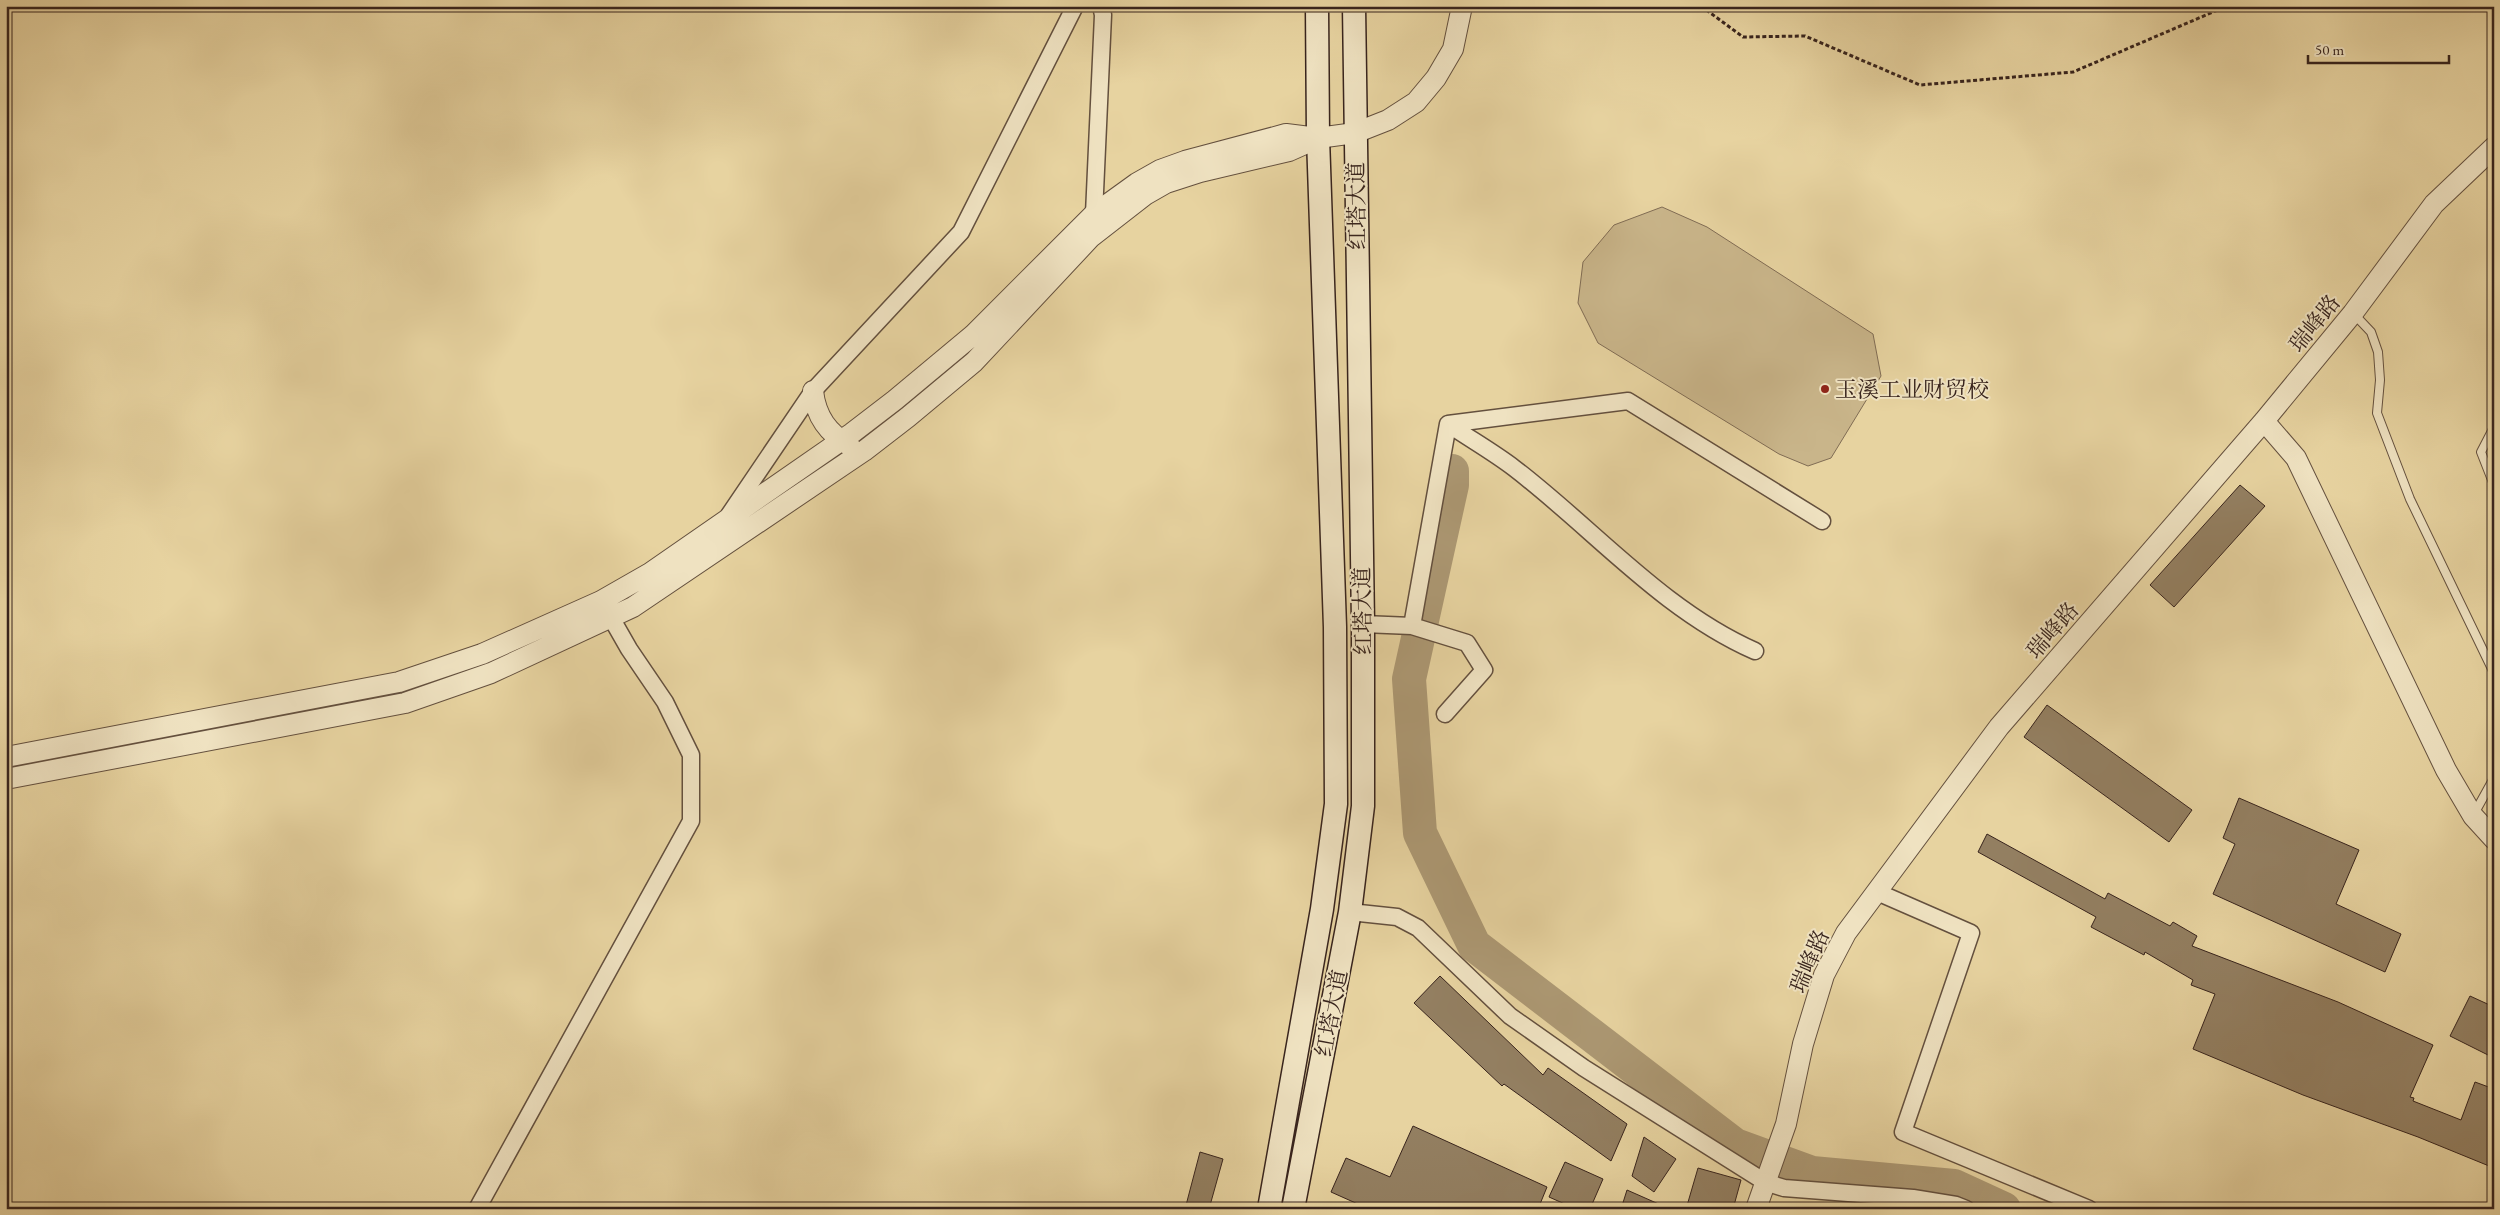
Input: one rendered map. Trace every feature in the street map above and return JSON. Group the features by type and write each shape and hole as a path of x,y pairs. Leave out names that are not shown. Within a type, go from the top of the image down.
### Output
{"main road":[{"name":"红塔大道","path":"1269,1209 1322,909 1336,804 1335,627 1318,138 1316,6"},
{"name":"红塔大道","path":"1293,1209 1350,912 1363,806 1354,6"}],"street":[{"path":"728,517 813,391 961,232 1075,6"},
{"path":"6,757 399,682 606,609 633,607 864,451 974,362 1097,222 1103,15 1101,6"},
{"path":"6,779 405,702 491,674 606,609 650,573 840,441 895,400 973,335 1148,176 1185,161 1286,134 1318,138 1355,133 1388,120 1416,102 1436,78 1453,48 1462,6"},
{"name":"瑞峰路","path":"1756,1209 1786,1124 1803,1044 1824,975 1846,933 1999,727 2264,421 2353,313 2434,204 2494,147"},
{"path":"813,391 816,408 824,424 840,441 852,448 864,451"},
{"path":"1448,424 1628,401 1822,521"},
{"path":"2264,421 2296,458 2446,770 2473,816 2494,839"},
{"path":"1414,626 1448,424"},
{"path":"1448,424 1514,468 1622,562 1722,636 1755,651"},
{"path":"477,1209 691,821 692,755 666,702 630,650 606,609"},
{"path":"1362,624 1414,626 1467,642 1484,670 1445,714"},
{"path":"1877,892 1971,933 1903,1132 2089,1209"},
{"path":"1350,912 1397,917 1418,928 1510,1016 1584,1068 1784,1188 1913,1198 1956,1205 1966,1209"}],"lane":[{"path":"2353,313 2371,332 2378,352 2380,380 2377,413 2410,499 2494,672"},
{"path":"2494,427 2481,452 2494,485"},
{"path":"2473,816 2494,778"}],"path":[{"path":"1701,6 1743,37 1805,36 1920,85 2073,72 2227,6"}],"shaded area":[{"path":"1662,207 1707,227 1873,334 1881,376 1831,458 1808,466 1779,454 1598,343 1578,303 1583,262 1614,225"}],"building":[{"path":"2240,485 2265,506 2174,607 2150,585"},
{"path":"2047,705 2192,810 2169,842 2024,737"},
{"path":"2239,798 2359,850 2336,904 2401,934 2385,972 2213,894 2235,844 2223,838"},
{"path":"1987,834 2105,899 2108,893 2170,926 2173,922 2197,936 2192,946 2338,1002 2433,1045 2410,1097 2414,1098 2413,1101 2461,1120 2475,1082 2494,1089 2494,1168 2418,1137 2303,1095 2193,1049 2215,994 2191,985 2193,980 2145,952 2144,955 2091,927 2096,917 1978,852"},
{"path":"1440,976 1543,1075 1548,1068 1627,1124 1611,1161 1504,1084 1502,1086 1414,1003"},
{"path":"2470,996 2494,1007 2494,1058 2450,1036"},
{"path":"1413,1126 1547,1187 1538,1209 1369,1209 1331,1192 1346,1158 1390,1177"},
{"path":"1644,1137 1676,1159 1654,1192 1632,1176"},
{"path":"1200,1152 1223,1159 1209,1209 1185,1209"},
{"path":"1565,1162 1603,1179 1590,1209 1576,1209 1549,1197"},
{"path":"1698,1168 1741,1180 1733,1209 1686,1209"},
{"path":"1627,1190 1670,1209 1621,1209"}],"waterway":[{"path":"1452,471 1452,485 1409,679 1420,833 1474,945 1735,1145 1812,1173 1954,1186 2004,1209"}],"place":[{"name":"玉溪工业财贸校","path":"1825,389"}]}
